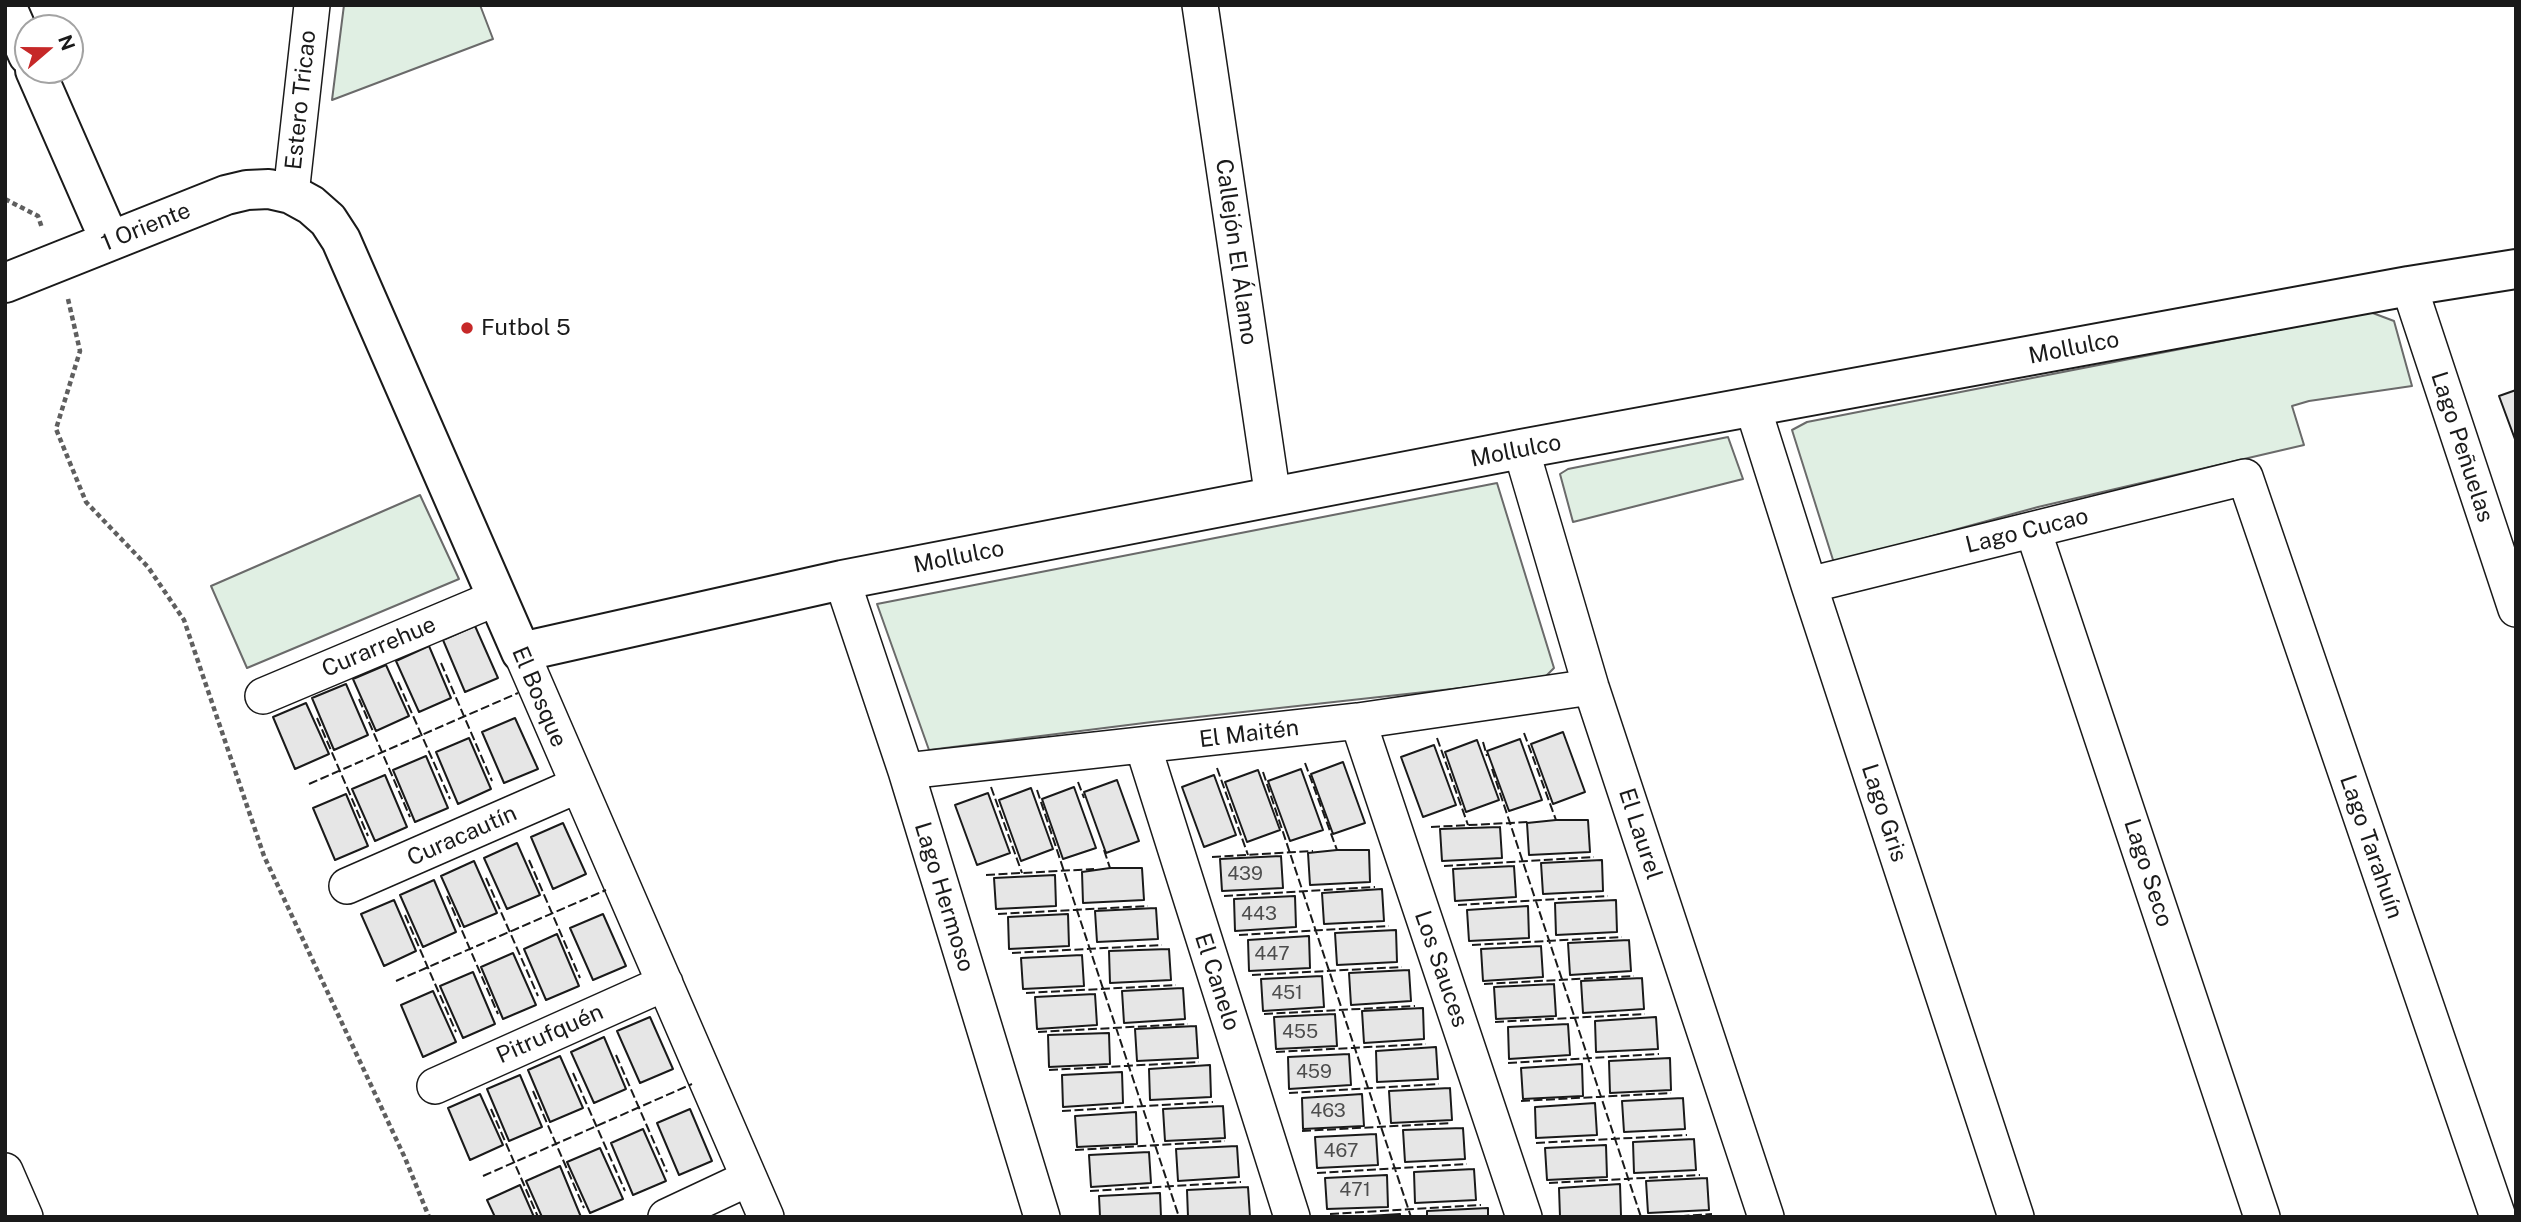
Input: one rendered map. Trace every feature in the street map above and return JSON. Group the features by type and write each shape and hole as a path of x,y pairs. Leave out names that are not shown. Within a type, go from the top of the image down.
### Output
{"street":[{"name":"Estero Tricao","path":"291,194 312,5"},
{"name":"Callejón El Álamo","path":"1200,5 1273,498"},
{"path":"41,84 110,241"},
{"name":"1 Oriente","path":"5,283 226,195 269,189 291,194"},
{"name":"El Bosque","path":"291,194 311,205 328,220 341,240 766,1217"},
{"name":"Mollulco","path":"520,652 842,579 1521,449 2409,286 2516,270"},
{"name":"Lago Peñuelas","path":"2409,286 2516,609"},
{"name":"Lago Gris","path":"1753,408 2016,1217"},
{"name":"El Laurel","path":"1521,449 1591,687 1766,1217"},
{"name":"Lago Cucao","path":"1809,585 2245,477"},
{"name":"Lago Tarahuín","path":"2245,477 2498,1217"},
{"name":"Lago Seco","path":"2033,530 2262,1217"},
{"name":"Lago Hermoso","path":"842,579 906,771 1042,1217"},
{"name":"Curarrehue","path":"263,696 496,598"},
{"name":"El Maitén","path":"906,771 1358,721 1591,687"},
{"name":"Los Sauces","path":"1358,721 1524,1217"},
{"name":"El Canelo","path":"1143,746 1292,1217"},
{"name":"Curacautín","path":"346,886 578,785"},
{"name":"Pitrufquén","path":"435,1086 665,983"},
{"path":"5,1171 24,1217"},
{"path":"666,1217 749,1178"}],"path":[{"path":"5,199 37,216 70,306 80,351 56,429 86,502 148,567 184,620 264,856 405,1158 429,1217"}],"green space":[{"path":"344,5 480,5 493,39 332,100"},
{"path":"2370,312 2394,321 2412,386 2309,401 2292,406 2304,445 2038,507 1834,563 1792,430 1807,422"},
{"path":"1728,437 1743,479 1573,522 1560,474 1568,469"},
{"path":"1497,483 1554,668 1543,679 1152,722 929,750 877,604"},
{"path":"420,495 459,579 247,668 211,586"}],"building":[{"path":"2516,390 2516,442 2499,396"},
{"path":"475,626 498,678 465,692 443,640"},
{"path":"429,646 451,698 419,712 396,661"},
{"path":"386,665 409,716 376,731 353,679"},
{"path":"346,684 368,735 334,750 312,698"},
{"path":"306,703 329,754 295,769 273,717"},
{"path":"515,718 538,769 504,783 482,732"},
{"path":"1563,732 1585,792 1553,804 1531,744"},
{"path":"469,738 491,789 458,804 436,752"},
{"path":"1520,739 1542,800 1509,811 1487,751"},
{"path":"1477,740 1499,800 1466,812 1445,752"},
{"path":"1434,745 1456,805 1423,817 1401,757"},
{"path":"426,756 448,808 415,822 393,770"},
{"path":"1343,762 1365,823 1333,834 1311,774"},
{"path":"1301,769 1323,830 1290,841 1268,781"},
{"path":"1258,770 1280,830 1247,842 1225,782"},
{"path":"385,775 407,827 375,841 352,789"},
{"path":"1214,775 1236,835 1204,847 1182,787"},
{"path":"1117,780 1139,841 1106,853 1084,792"},
{"path":"1074,787 1096,848 1063,859 1042,799"},
{"path":"1031,788 1053,849 1021,861 999,800"},
{"path":"988,793 1010,853 977,865 955,805"},
{"path":"346,794 368,846 335,860 313,808"},
{"path":"1588,820 1590,852 1529,855 1527,823"},
{"path":"563,823 586,874 553,889 531,837"},
{"path":"1500,827 1502,858 1442,861 1440,829"},
{"path":"517,843 540,895 507,909 484,858"},
{"path":"1369,850 1370,882 1310,885 1308,853"},
{"path":"1281,856 1283,888 1222,891 1220,859"},
{"path":"1602,860 1603,891 1543,894 1541,863"},
{"path":"474,861 497,913 464,927 441,876"},
{"path":"1514,866 1516,897 1455,901 1453,869"},
{"path":"1110,868 1142,868 1144,900 1083,903 1082,872"},
{"path":"1055,875 1056,906 996,909 994,878"},
{"path":"434,880 456,932 423,947 400,895"},
{"path":"1382,889 1384,921 1324,924 1322,893"},
{"path":"1295,896 1296,927 1235,931 1234,899"},
{"path":"394,900 416,951 384,966 361,914"},
{"path":"1616,900 1617,932 1556,935 1555,903"},
{"path":"1528,906 1529,938 1469,941 1467,910"},
{"path":"1156,908 1158,939 1097,942 1095,911"},
{"path":"603,914 626,966 593,980 570,928"},
{"path":"1068,914 1069,946 1009,949 1008,917"},
{"path":"1396,930 1397,962 1337,965 1335,933"},
{"path":"557,934 579,986 546,1000 524,949"},
{"path":"1309,936 1310,968 1249,971 1248,940"},
{"path":"1629,940 1631,971 1570,975 1568,943"},
{"path":"1541,946 1543,977 1483,981 1481,949"},
{"path":"1169,949 1171,980 1110,983 1109,951"},
{"path":"513,953 536,1005 503,1019 481,967"},
{"path":"1082,955 1084,986 1023,989 1021,958"},
{"path":"1409,970 1411,1001 1351,1005 1349,973"},
{"path":"473,972 495,1024 463,1038 440,986"},
{"path":"1322,976 1324,1007 1263,1011 1261,979"},
{"path":"1642,978 1644,1009 1583,1013 1581,981"},
{"path":"1554,984 1556,1016 1496,1019 1494,987"},
{"path":"1183,988 1185,1019 1124,1023 1122,991"},
{"path":"433,991 456,1042 423,1057 401,1005"},
{"path":"1095,994 1097,1025 1037,1029 1035,997"},
{"path":"1423,1008 1424,1039 1364,1043 1362,1011"},
{"path":"1335,1014 1337,1046 1276,1049 1274,1017"},
{"path":"650,1017 673,1069 640,1083 617,1031"},
{"path":"1656,1017 1658,1049 1596,1052 1595,1021"},
{"path":"1568,1024 1570,1055 1509,1059 1508,1027"},
{"path":"1196,1026 1198,1058 1137,1061 1135,1029"},
{"path":"1109,1033 1110,1064 1049,1067 1048,1035"},
{"path":"604,1037 626,1089 594,1103 571,1052"},
{"path":"1436,1047 1438,1079 1377,1082 1376,1051"},
{"path":"1349,1054 1351,1085 1289,1089 1288,1057"},
{"path":"560,1056 583,1108 550,1122 528,1070"},
{"path":"1670,1058 1671,1090 1610,1093 1609,1061"},
{"path":"1582,1064 1583,1096 1523,1099 1521,1068"},
{"path":"1210,1065 1211,1097 1150,1100 1149,1069"},
{"path":"1122,1072 1123,1103 1063,1107 1062,1075"},
{"path":"520,1075 542,1127 509,1141 487,1089"},
{"path":"1450,1088 1452,1120 1391,1123 1389,1091"},
{"path":"480,1094 503,1145 470,1160 448,1108"},
{"path":"1362,1094 1364,1126 1303,1129 1302,1098"},
{"path":"1683,1098 1685,1129 1624,1132 1622,1101"},
{"path":"1595,1103 1597,1135 1536,1138 1535,1107"},
{"path":"1223,1106 1225,1138 1165,1141 1163,1109"},
{"path":"690,1109 712,1161 679,1175 657,1123"},
{"path":"1136,1112 1137,1144 1077,1147 1075,1116"},
{"path":"1463,1128 1465,1159 1405,1162 1403,1130"},
{"path":"643,1129 666,1181 633,1195 611,1143"},
{"path":"1376,1134 1378,1165 1317,1168 1315,1137"},
{"path":"1694,1139 1696,1170 1634,1173 1633,1142"},
{"path":"1606,1145 1607,1177 1547,1180 1545,1148"},
{"path":"1237,1146 1239,1177 1178,1181 1176,1149"},
{"path":"600,1148 623,1199 590,1213 567,1162"},
{"path":"1149,1152 1151,1183 1091,1187 1089,1155"},
{"path":"560,1166 581,1217 542,1217 526,1181"},
{"path":"1474,1169 1476,1200 1415,1203 1414,1172"},
{"path":"1387,1175 1388,1207 1327,1209 1325,1178"},
{"path":"1707,1178 1709,1210 1648,1213 1646,1181"},
{"path":"1620,1184 1621,1216 1560,1217 1559,1188"},
{"path":"520,1185 534,1217 495,1217 487,1200"},
{"path":"1248,1187 1250,1217 1188,1217 1187,1190"},
{"path":"1160,1193 1161,1217 1100,1217 1099,1196"},
{"path":"1488,1208 1488,1217 1427,1217 1427,1211"},
{"path":"1400,1214 1400,1217 1353,1217"}],"fence":[{"path":"441,663 492,781"},
{"path":"398,682 450,799"},
{"path":"309,784 518,693"},
{"path":"359,699 410,817"},
{"path":"317,718 368,836"},
{"path":"1524,733 1556,820"},
{"path":"1437,738 1468,825"},
{"path":"1483,742 1487,756"},
{"path":"1305,763 1337,850"},
{"path":"1217,768 1248,855"},
{"path":"1492,769 1641,1217"},
{"path":"1263,772 1411,1217"},
{"path":"1078,782 1084,798"},
{"path":"991,787 1022,873"},
{"path":"1037,790 1179,1217"},
{"path":"1431,827 1529,822"},
{"path":"1104,850 1110,868"},
{"path":"1212,857 1313,851"},
{"path":"1444,866 1594,857"},
{"path":"529,860 580,978"},
{"path":"986,875 1094,869"},
{"path":"486,878 538,996"},
{"path":"1224,896 1375,887"},
{"path":"396,981 606,890"},
{"path":"447,896 498,1014"},
{"path":"1458,905 1608,896"},
{"path":"998,914 1148,906"},
{"path":"405,915 456,1032"},
{"path":"1239,935 1389,926"},
{"path":"1472,945 1622,937"},
{"path":"1012,953 1162,945"},
{"path":"1252,975 1402,967"},
{"path":"1484,984 1634,976"},
{"path":"1026,993 1176,985"},
{"path":"1264,1014 1415,1006"},
{"path":"1495,1022 1645,1014"},
{"path":"1038,1032 1188,1024"},
{"path":"1276,1052 1426,1044"},
{"path":"1508,1063 1659,1054"},
{"path":"616,1055 667,1172"},
{"path":"1049,1070 1199,1062"},
{"path":"573,1073 625,1191"},
{"path":"483,1176 692,1084"},
{"path":"1289,1093 1439,1084"},
{"path":"533,1091 584,1208"},
{"path":"1521,1101 1671,1093"},
{"path":"1062,1111 1213,1102"},
{"path":"491,1109 538,1217"},
{"path":"1302,1131 1451,1123"},
{"path":"1536,1143 1687,1135"},
{"path":"1075,1150 1225,1141"},
{"path":"1317,1173 1467,1164"},
{"path":"1549,1183 1700,1175"},
{"path":"1090,1191 1241,1182"},
{"path":"1330,1214 1481,1205"},
{"path":"1668,1217 1712,1214"}],"place":[{"name":"Futbol 5","path":"467,328"}]}
